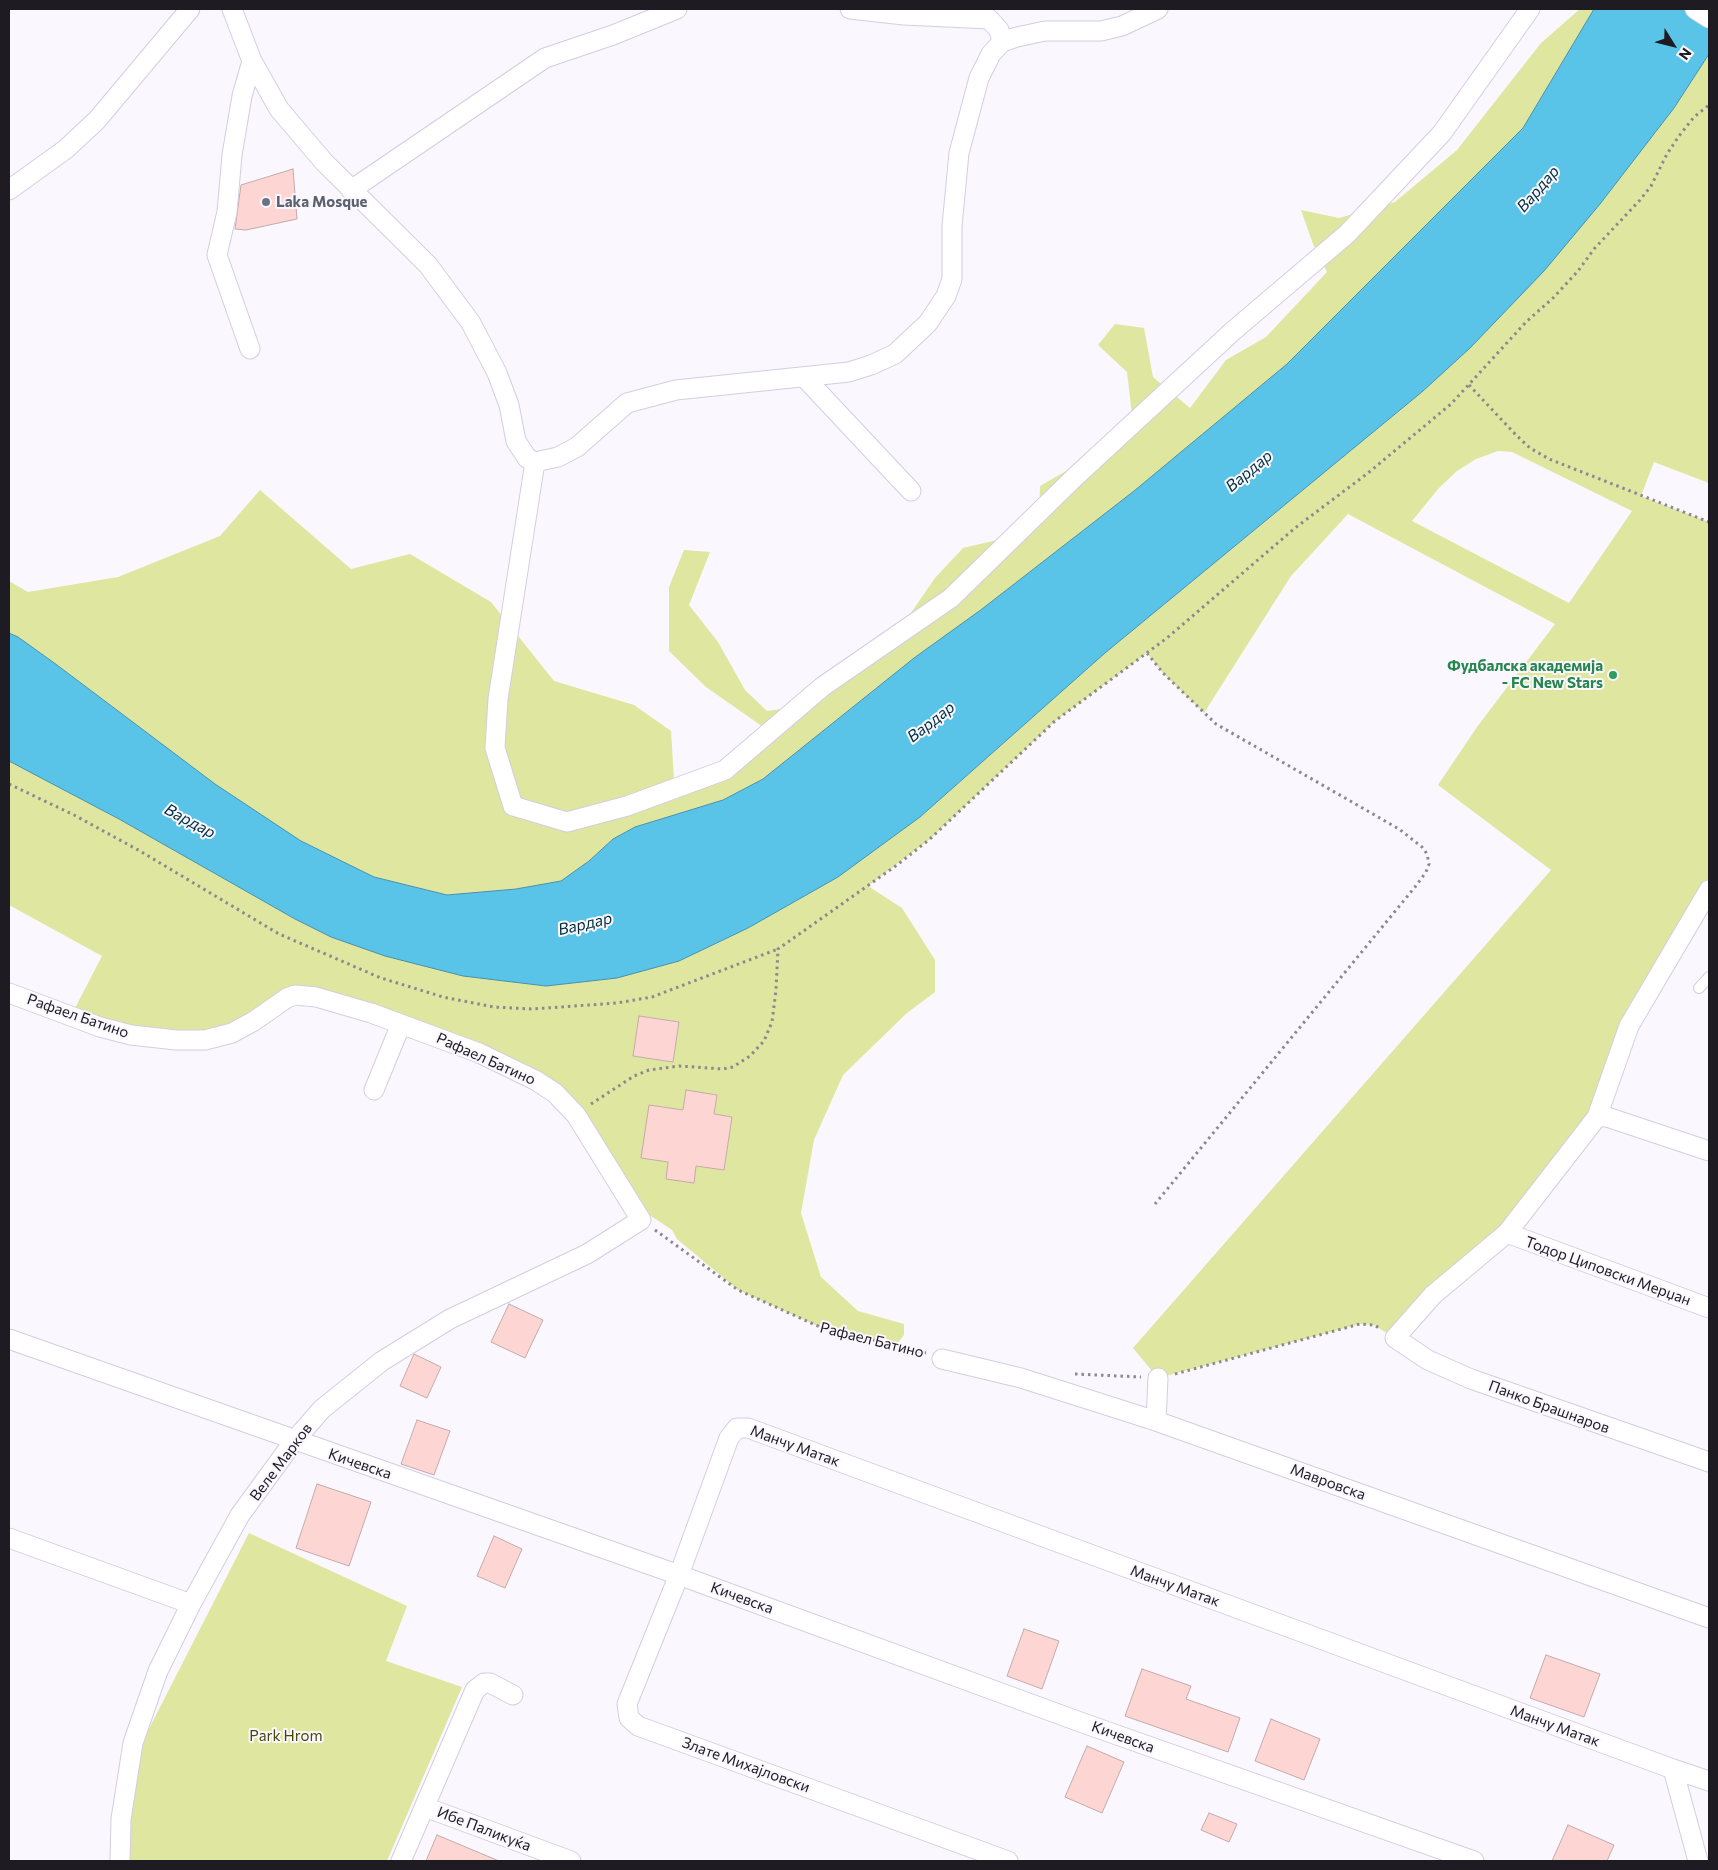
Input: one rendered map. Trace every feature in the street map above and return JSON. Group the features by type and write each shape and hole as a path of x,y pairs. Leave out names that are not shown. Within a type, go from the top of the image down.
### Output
{"street":[{"path":"9,190 66,149 97,120 190,9"},
{"path":"232,9 252,61 279,108 324,162 428,265 471,323 497,373 509,405 516,441 527,458 535,462 558,457 576,447 626,403 676,390 849,372 871,366 895,354 928,323 946,296 952,279 952,226 961,144 978,78 991,54 1002,42 1045,31 1101,31 1122,26 1158,9"},
{"path":"351,190 545,58 613,35 677,9"},
{"path":"850,9 904,15 988,20 999,30 1002,42"},
{"path":"535,462 498,699 495,748 514,806 566,822 627,806 725,770 822,687 951,598 1075,477 1233,331 1348,234 1442,133 1530,9"},
{"path":"1695,9 1709,18"},
{"path":"250,349 217,255 227,212 232,155 242,96 252,61"},
{"path":"805,378 911,491"},
{"path":"1396,1338 1433,1295 1507,1234 1597,1116 1629,1026 1709,890"},
{"name":"Рафаел Батино","path":"9,993 100,1026 153,1039 190,1040 225,1035 242,1028 287,998 295,995 316,997 371,1013 479,1053 520,1072 555,1093 576,1115 641,1220"},
{"path":"374,1090 401,1024"},
{"path":"1597,1116 1607,1117 1709,1151"},
{"name":"Веле Марков","path":"120,1861 121,1819 133,1743 158,1671 191,1604 240,1515 294,1441 322,1409 382,1361 450,1319 587,1254 641,1220"},
{"name":"Тодор Циповски Мерџан","path":"1507,1234 1709,1308"},
{"name":"Панко Брашнаров","path":"1396,1338 1428,1360 1471,1379 1709,1462"},
{"name":"Кичевска","path":"9,1339 294,1441 679,1575 1083,1723 1474,1861"},
{"name":"Мавровска","path":"942,1359 1021,1378 1156,1422 1709,1618"},
{"path":"1156,1422 1158,1378"},
{"name":"Манчу Матак","path":"679,1575 729,1438 737,1428 748,1428 1673,1769"},
{"path":"9,1538 191,1604"},
{"name":"Злате Михајловски","path":"679,1575 627,1704 629,1718 638,1726 1008,1861"},
{"name":"Ибе Паликуќа","path":"401,1861 476,1690 484,1683 490,1683 513,1695"},
{"path":"1673,1769 1709,1780"},
{"path":"1673,1769 1698,1861"},
{"name":"Ибе Паликуќа","path":"425,1807 570,1861"}],"lane":[{"path":"1699,988 1709,977"}],"path":[{"path":"9,784 74,815 140,851 279,934 381,978 443,997 494,1007 532,1009 617,1003 652,996 778,949 917,850 968,805 1055,721 1147,653 1295,528 1394,452 1451,404 1526,322 1553,298 1578,271 1594,249 1640,200 1651,186 1679,136 1694,117 1709,105"},
{"path":"1469,385 1530,448 1549,459 1709,522"},
{"path":"1147,653 1163,673 1216,724 1399,829 1422,848 1427,854 1429,864 1426,872 1415,887 1155,1204"},
{"path":"576,1115 607,1092 634,1076 649,1070 679,1066 723,1069 733,1067 746,1059 764,1041 772,1022 778,949"},
{"name":"Рафаел Батино","path":"641,1220 738,1290 820,1328 920,1351 942,1359"},
{"path":"1071,1374 1158,1378 1360,1324 1374,1325 1396,1338"}],"green space":[{"path":"1580,9 1594,9 1523,128 1287,364 1134,491 982,609 914,658 763,779 723,800 635,827 613,839 589,861 561,881 516,889 447,895 374,877 301,841 215,784 57,665 18,637 9,633 9,581 28,592 118,577 220,536 260,490 351,569 410,554 491,602 554,681 634,705 671,731 674,780 738,754 766,729 706,687 669,651 669,587 684,550 710,552 689,605 718,642 745,690 767,711 818,704 869,660 906,620 935,578 963,548 997,540 1039,525 1040,486 1106,448 1133,423 1127,372 1098,345 1115,324 1144,328 1153,377 1190,408 1226,360 1266,337 1327,272 1313,244 1301,210 1339,218 1395,202 1457,150 1541,43"},
{"path":"1709,54 1709,483 1654,462 1641,496 1709,522 1709,890 1668,961 1597,1117 1537,1194 1395,1338 1374,1325 1360,1324 1158,1378 1133,1348 1551,870 1438,785 1477,727 1555,624 1348,514 1291,576 1204,713 1163,673 1147,653 1055,721 930,839 868,886 902,908 935,960 935,992 907,1013 843,1075 814,1140 801,1213 821,1277 858,1311 904,1324 904,1335 896,1345 820,1327 738,1290 677,1239 672,1230 633,1204 547,1087 316,997 205,1040 71,1016 102,956 9,905 9,761 119,819 295,919 331,937 679,961 748,928 838,877 920,817 1105,653 1423,391 1600,204 1674,108","holes":["1498,451 1512,452 1632,511 1569,603 1412,521 1439,488 1457,471 1476,459","639,1016 679,1022 673,1062 633,1056","686,1091 717,1095 714,1114 732,1117 724,1170 696,1166 694,1183 666,1178 668,1162 649,1105 683,1110"]},
{"name":"Park Hrom","path":"249,1533 407,1606 386,1661 462,1687 387,1861 125,1861 130,1766"}],"water":[{"name":"Вардар","path":"1594,9 1709,9 1709,54 1674,108 1600,204 1544,271 1470,348 1423,391 1105,653 920,817 838,877 748,928 679,961 617,978 546,986 463,976 385,956 331,937 295,919 119,819 9,761 9,633 18,637 57,665 215,784 301,841 374,877 447,895 516,889 561,881 589,861 613,839 635,827 723,800 763,779 914,658 982,609 1134,491 1287,364 1523,128"}],"building":[{"name":"Laka Mosque","path":"293,169 297,219 246,230 235,229 241,185"},
{"path":"639,1016 679,1022 673,1062 633,1056"},
{"path":"686,1090 717,1095 714,1114 732,1117 724,1170 696,1166 694,1183 666,1179 668,1162 641,1158 649,1105 683,1110"},
{"path":"509,1304 543,1320 525,1358 491,1342"},
{"path":"414,1354 441,1367 427,1398 400,1386"},
{"path":"417,1420 450,1431 434,1475 401,1464"},
{"path":"317,1484 371,1502 349,1566 296,1548"},
{"path":"494,1536 522,1549 505,1588 477,1576"},
{"path":"1024,1629 1059,1641 1042,1689 1007,1676"},
{"path":"1546,1655 1600,1674 1584,1717 1530,1698"},
{"path":"1142,1669 1191,1686 1186,1699 1240,1718 1228,1752 1125,1716"},
{"path":"1271,1719 1320,1739 1304,1780 1255,1761"},
{"path":"1087,1746 1124,1762 1102,1813 1065,1797"},
{"path":"1209,1813 1237,1824 1229,1842 1201,1830"},
{"path":"1568,1825 1614,1845 1607,1861 1552,1861"},
{"path":"437,1835 499,1861 426,1861"}],"place":[{"name":"Laka Mosque","path":"266,202"},
{"name":"Фудбалска академија - FC New Stars","path":"1613,675"}]}
